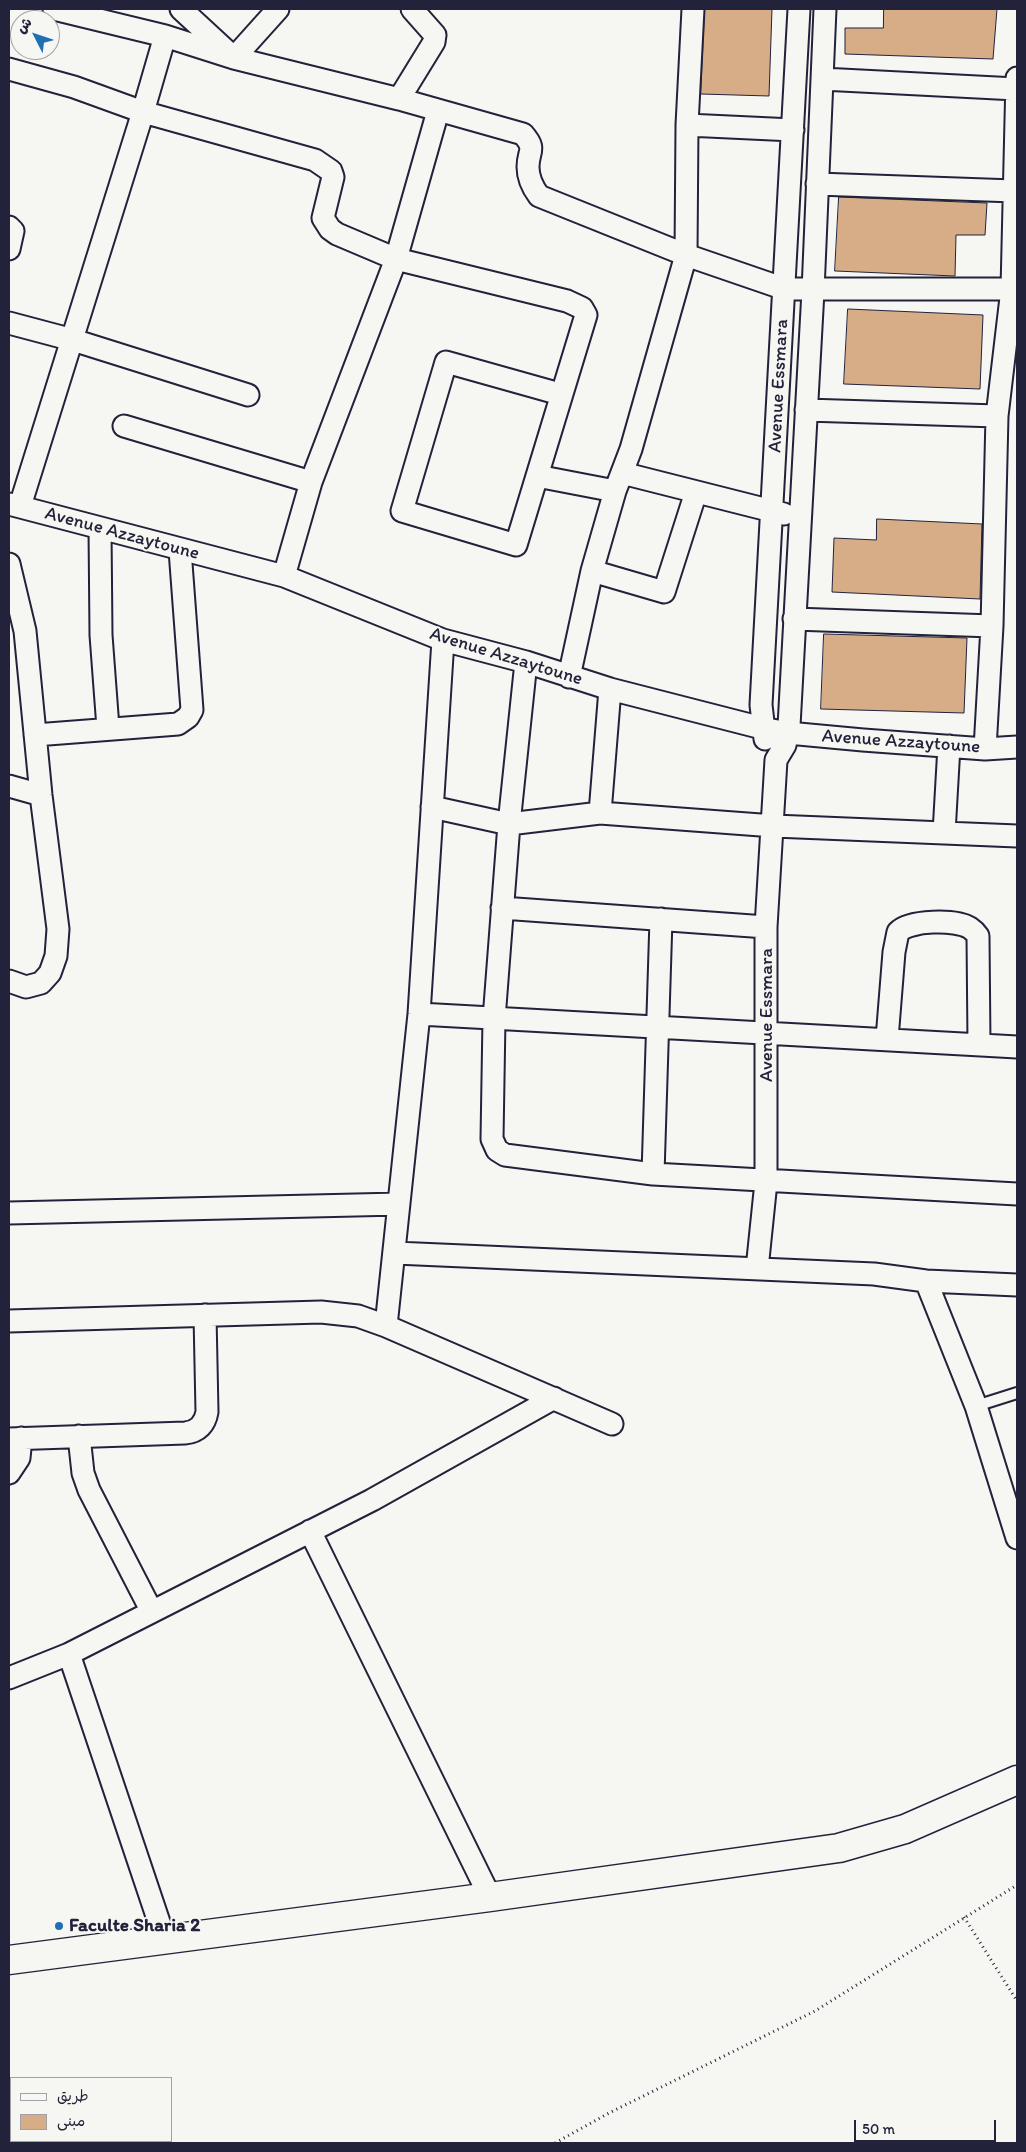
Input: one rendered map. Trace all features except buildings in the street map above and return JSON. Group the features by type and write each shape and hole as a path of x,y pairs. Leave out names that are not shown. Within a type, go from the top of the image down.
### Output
{"street":[{"path":"54,9 165,36 234,58 399,99 523,134 531,143 532,150 528,166 532,186 539,196 686,255 784,289 1015,289"},
{"path":"181,9 234,58"},
{"path":"234,58 278,9"},
{"path":"399,99 434,42 435,35 412,9"},
{"path":"569,676 592,571 631,449 686,255 687,125 693,9"},
{"name":"Avenue Essmara","path":"776,760 766,741 762,728 761,705 799,9"},
{"name":"Avenue Essmara","path":"757,1269 766,1182 766,927 774,826 776,760 785,745 788,734 813,290 825,9"},
{"path":"14,505 73,340 165,36"},
{"path":"9,69 74,87 143,112 324,165 331,171 333,177 323,218 326,225 338,234 396,258 566,300 582,308 586,315 560,394 516,545 402,512 446,362 560,394"},
{"path":"822,79 1017,83 1014,191 1015,289 997,416 992,626 985,748"},
{"path":"284,576 311,482 396,258 438,111"},
{"path":"687,125 793,130"},
{"path":"818,184 1014,191"},
{"path":"9,227 13,231 9,249"},
{"path":"9,323 73,340 248,396"},
{"path":"806,410 997,416"},
{"path":"124,426 311,482"},
{"path":"536,476 619,482 696,492 800,518"},
{"path":"592,571 664,592 696,492"},
{"name":"Avenue Azzaytoune","path":"14,505 284,576 443,640 526,662 610,689 762,728 788,734 949,746 1017,747"},
{"path":"100,529 101,635 108,728"},
{"path":"36,734 178,724 188,717 192,710 180,550"},
{"path":"9,564 17,629 36,734 41,795 56,911 56,956 50,973 41,983 26,987 9,981"},
{"path":"794,619 992,626"},
{"path":"386,1326 419,1014 443,640"},
{"path":"526,662 509,824 494,1019 492,1139 500,1153 653,1174 766,1182 1017,1194"},
{"path":"600,814 610,689"},
{"path":"944,833 949,746"},
{"path":"9,786 41,795"},
{"path":"432,807 509,824 600,814 774,826 1017,836"},
{"path":"502,908 766,927"},
{"path":"653,1174 661,919"},
{"path":"887,1039 894,952 898,932 912,924 936,923 965,925 978,936 980,1044"},
{"path":"419,1014 1017,1047"},
{"path":"9,1213 399,1204"},
{"path":"395,1253 874,1274 926,1281 1017,1285"},
{"path":"926,1281 976,1406 1013,1515 1017,1538"},
{"path":"9,1320 321,1312 358,1316 386,1326 612,1424"},
{"path":"9,1473 19,1458 15,1438 185,1433 199,1428 206,1418 207,1412 205,1315"},
{"path":"9,1678 69,1654 151,1610 310,1531 433,1467 554,1398"},
{"path":"79,1436 83,1472 89,1490 151,1610"},
{"path":"310,1531 490,1897"},
{"path":"69,1654 165,1940"},
{"path":"9,1960 490,1897 839,1848 905,1829 1017,1780"}],"lane":[{"path":"976,1406 1017,1393"}],"path":[{"path":"555,2143 609,2113 815,2011 1017,1884"},
{"path":"964,1917 1017,2001"}],"place":[{"name":"Faculte Sharia 2","path":"59,1926"}]}
